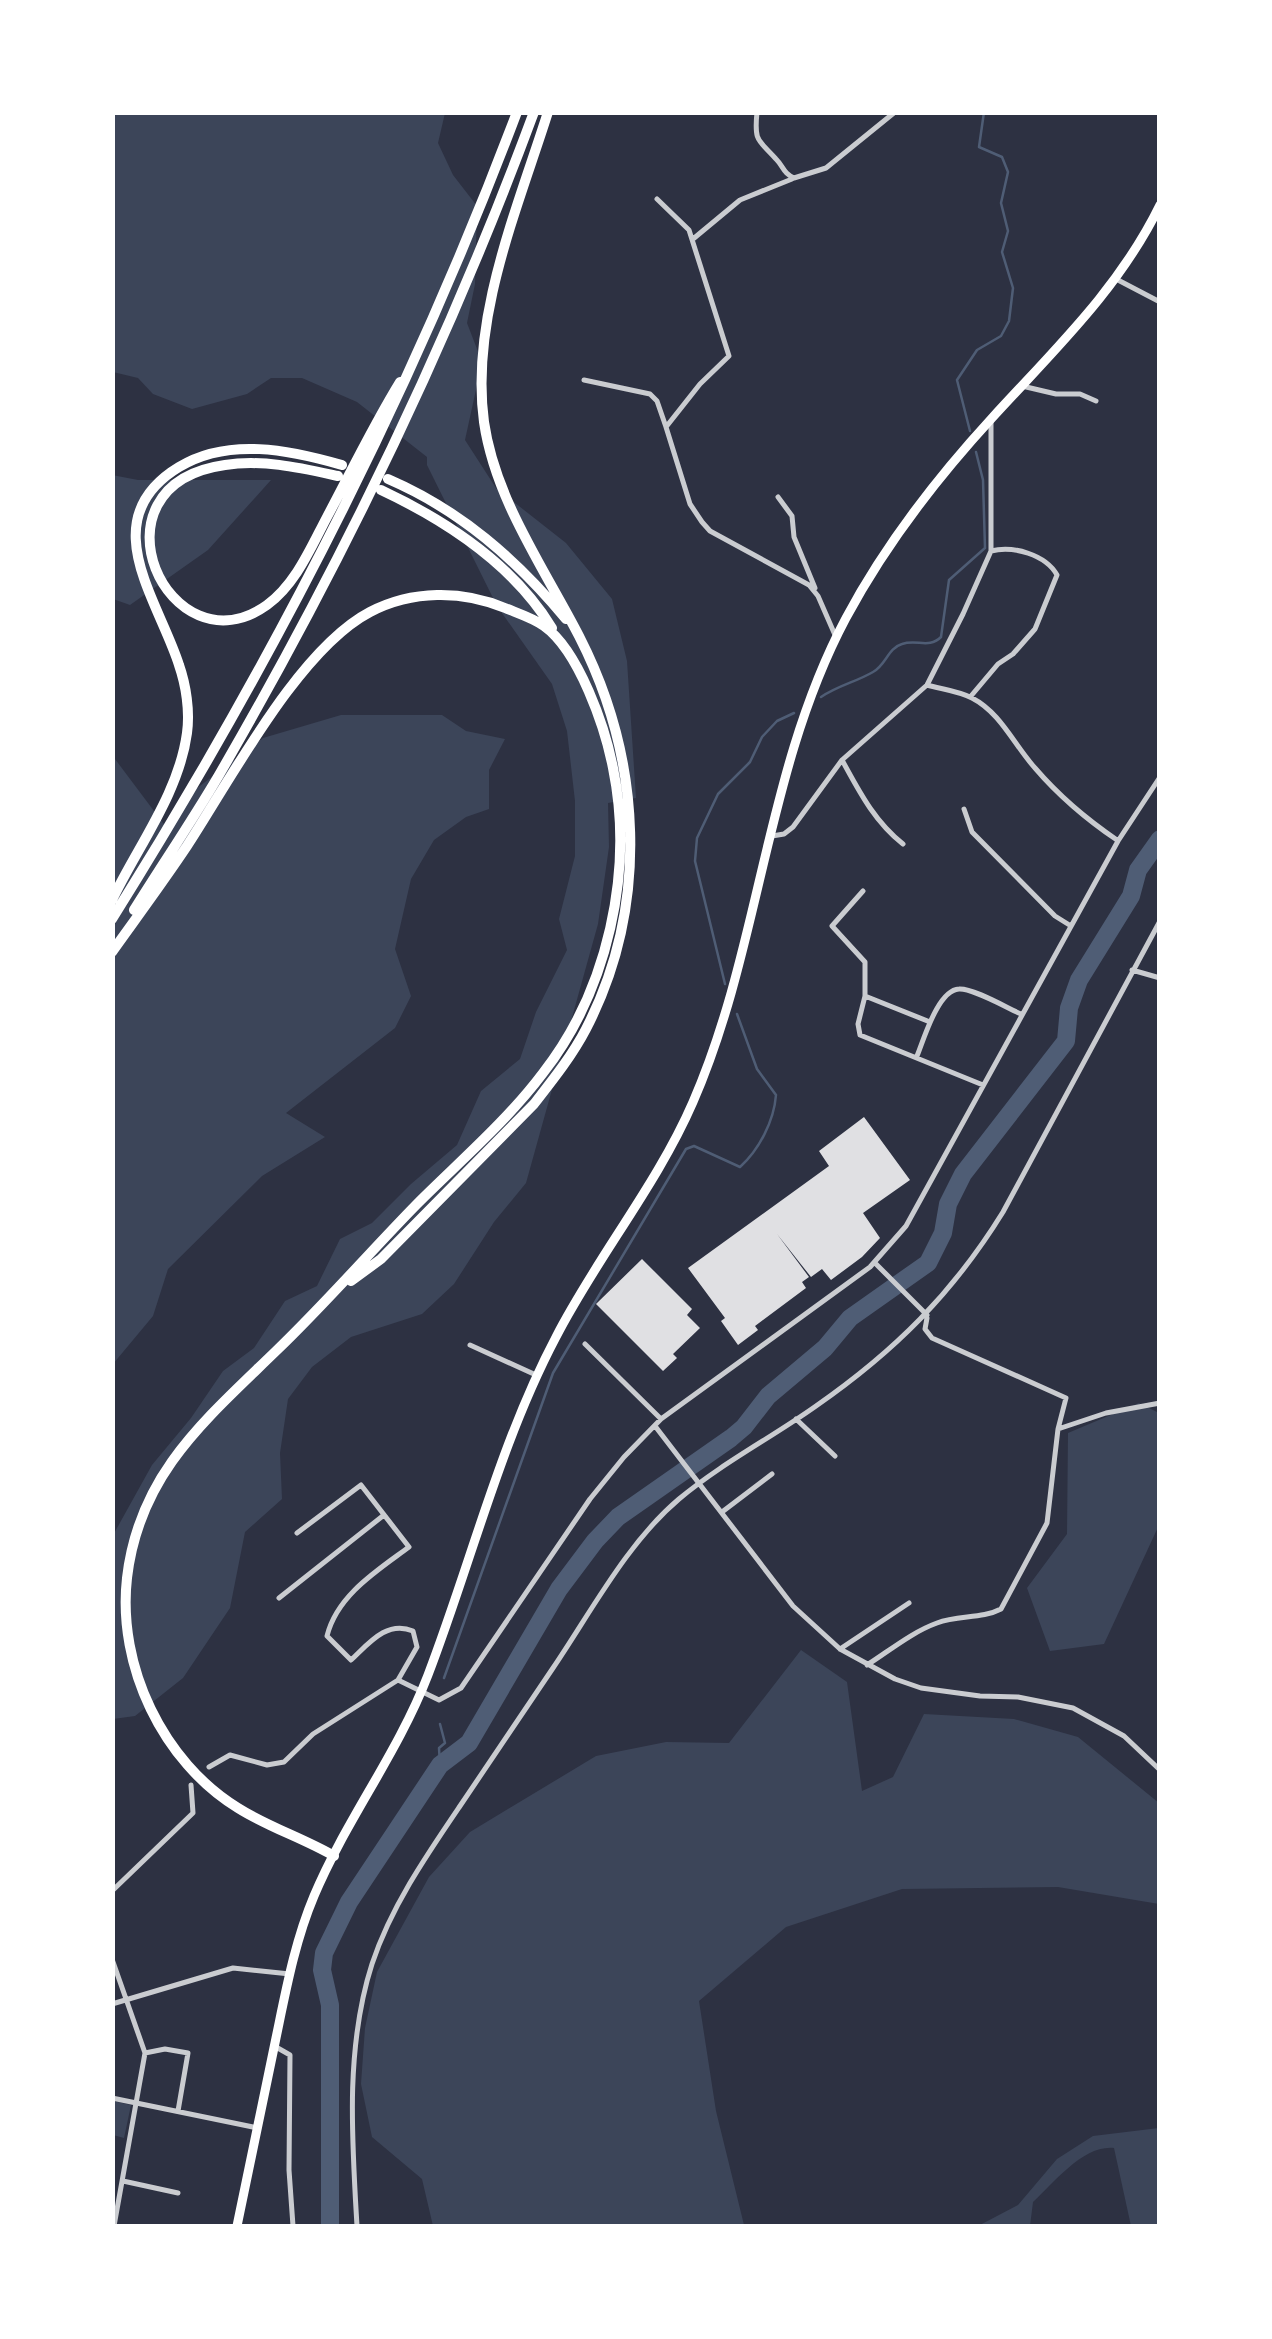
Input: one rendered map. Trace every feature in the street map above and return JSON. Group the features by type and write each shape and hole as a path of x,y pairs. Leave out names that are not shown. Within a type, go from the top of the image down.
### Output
{"highway":[{"path":"112,919 203,772 356,486 458,265 517,112"},
{"path":"112,949 216,779 356,522 444,335 534,112"},
{"path":"338,1291 381,1259 534,1104 584,1034 612,968 628,896 630,798 614,724 582,642 502,487 487,436 482,393 486,321 548,112"},
{"path":"238,2226 290,1974 309,1910 420,1694 537,1376 576,1301 692,1104 722,1030 738,976 770,836 804,713 836,638 873,570 910,516 991,418 1081,323 1116,278 1160,206"},
{"path":"112,900 173,784 187,732 186,691 180,666 142,581 137,560 136,528 146,498 174,469 226,450 272,450 340,470 252,463 215,466 180,482 157,508 150,533 150,557 163,588 198,612 226,619 252,613 283,590 296,574 390,398 423,345"},
{"path":"334,1856 238,1808 216,1792 171,1745 138,1676 129,1636 126,1606 133,1545 143,1513 170,1460 516,1105 545,1071 572,1028 600,964 616,894 619,809 606,738 583,680 530,598 500,567 458,532 385,484 443,506 502,551 582,642"},
{"path":"112,949 284,700 321,652 367,613 416,597 463,596 486,600 546,626 565,650"}],"street":[{"path":"757,112 756,137 761,146 794,178"},
{"path":"693,239 740,200 826,168 892,114"},
{"path":"657,198 689,230 729,356 700,384 666,427"},
{"path":"1116,278 1160,302"},
{"path":"584,380 650,394 657,401 690,504 702,522 729,542 800,578 818,596"},
{"path":"1022,386 1056,394 1080,394 1096,401"},
{"path":"770,836 793,828 842,760 926,685 991,551 991,418"},
{"path":"778,498 792,516 794,537 836,638"},
{"path":"970,697 1035,629 1056,578 1052,566 1020,551 991,551"},
{"path":"926,685 970,697 1006,728 1033,766 1080,814 1118,841"},
{"path":"842,760 868,808 885,830 903,844"},
{"path":"398,1680 439,1700 460,1688 590,1500 654,1426 875,1263 906,1226 1020,1014 1118,841 1160,776"},
{"path":"964,809 972,832 1055,916 1071,926"},
{"path":"862,891 832,926 864,957 865,996 858,1024 860,1034 983,1085"},
{"path":"357,2226 353,2130 356,2050 364,1997 383,1936 428,1854 628,1558 675,1502 697,1480 819,1404 925,1312 975,1257 1160,922"},
{"path":"1132,970 1160,978"},
{"path":"917,1056 944,998 959,989 1020,1014"},
{"path":"865,996 930,1022"},
{"path":"867,1666 936,1623 963,1615 990,1614 1001,1608 1048,1524 1058,1429 1066,1398 932,1338 925,1329 925,1312 875,1263"},
{"path":"585,1344 661,1419"},
{"path":"470,1345 537,1376"},
{"path":"1058,1429 1106,1413 1160,1403"},
{"path":"796,1419 835,1456"},
{"path":"654,1426 794,1606 840,1650 867,1666 922,1688 980,1696 1018,1696 1073,1708 1124,1736 1160,1770"},
{"path":"722,1512 772,1474"},
{"path":"209,1767 230,1755 266,1765 284,1762 313,1734 398,1680 417,1647 418,1638 407,1628 384,1632 351,1660 327,1636 338,1610 356,1589 409,1546 361,1485 298,1533"},
{"path":"280,1598 384,1516"},
{"path":"840,1650 909,1603"},
{"path":"112,1891 193,1813 191,1785"},
{"path":"112,1959 145,2053 114,2226"},
{"path":"112,2004 233,1968 290,1974"},
{"path":"274,2046 290,2055 289,2170 293,2226"},
{"path":"145,2053 164,2049 188,2052 178,2112"},
{"path":"112,2098 258,2128"},
{"path":"123,2181 178,2193"}],"shaded area":[{"path":"113,113 445,113 438,143 453,175 477,206 475,284 467,323 482,362 465,440 496,488 566,543 612,599 627,661 636,798 608,803 609,847 598,924 526,1183 494,1222 454,1284 422,1314 351,1337 312,1367 288,1399 280,1453 282,1499 245,1532 230,1608 183,1678 135,1716 113,1719 112,1537 152,1465 223,1371 254,1348 285,1301 317,1286 340,1239 372,1223 457,1145 481,1091 520,1059 536,1012 567,950 559,919 575,856 575,801 567,731 552,684 497,606 427,465 427,457 357,402 302,378 271,378 247,394 192,409 153,394 138,378 113,372"},
{"path":"112,475 138,480 271,480 208,550 130,605 113,599"},
{"path":"341,715 442,715 466,731 505,739 489,770 489,809 466,817 434,840 411,879 395,949 411,996 395,1028 286,1113 325,1137 262,1176 168,1269 153,1316 113,1364 112,755 169,831 192,792 263,738"},
{"path":"1139,1403 1159,1413 1159,1525 1104,1644 1050,1651 1027,1588 1067,1534 1068,1433"},
{"path":"801,1650 847,1682 862,1791 893,1777 924,1714 1014,1719 1078,1737 1159,1803 1159,1904 1058,1887 902,1889 786,1927 699,2001 716,2111 744,2225 752,2226 433,2226 422,2179 372,2137 361,2084 365,2028 377,1972 429,1877 470,1832 596,1756 666,1742 729,1743"},
{"path":"113,2101 131,2105 124,2138 113,2135"},
{"path":"1159,2128 1159,2226 1131,2226 1114,2148 1091,2152 1060,2175 1033,2202 1030,2226 978,2226 1018,2205 1057,2159 1093,2136"}],"building":[{"path":"864,1117 910,1180 863,1213 880,1238 831,1280 822,1269 811,1277 777,1234 809,1277 802,1282 806,1288 755,1326 758,1330 738,1345 721,1321 725,1318 688,1268 829,1166 819,1151"},
{"path":"642,1259 692,1309 687,1315 700,1328 673,1354 677,1358 663,1371 596,1304"}],"waterway":[{"path":"970,431 957,380 977,350 1001,336 1009,321 1013,288 1002,252 1008,231 1001,203 1008,172 1002,157 979,147 984,112"},
{"path":"821,697 873,672 897,646 932,642 941,637 949,580 985,548 983,480 976,452"},
{"path":"725,984 695,861 697,838 718,794 750,762 762,737 777,721 794,713"},
{"path":"330,2226 330,2005 322,1970 324,1953 349,1902 440,1765 469,1743 559,1589 595,1541 618,1517 731,1438 768,1396 825,1348 850,1318 928,1263 963,1174 1066,1041 1069,1008 1079,980 1131,896 1138,870 1160,839"},
{"path":"444,1678 553,1373 686,1149 694,1146 740,1167 769,1125 776,1095 757,1069 737,1014"},
{"path":"440,1724 445,1743 439,1748 440,1765"}]}
